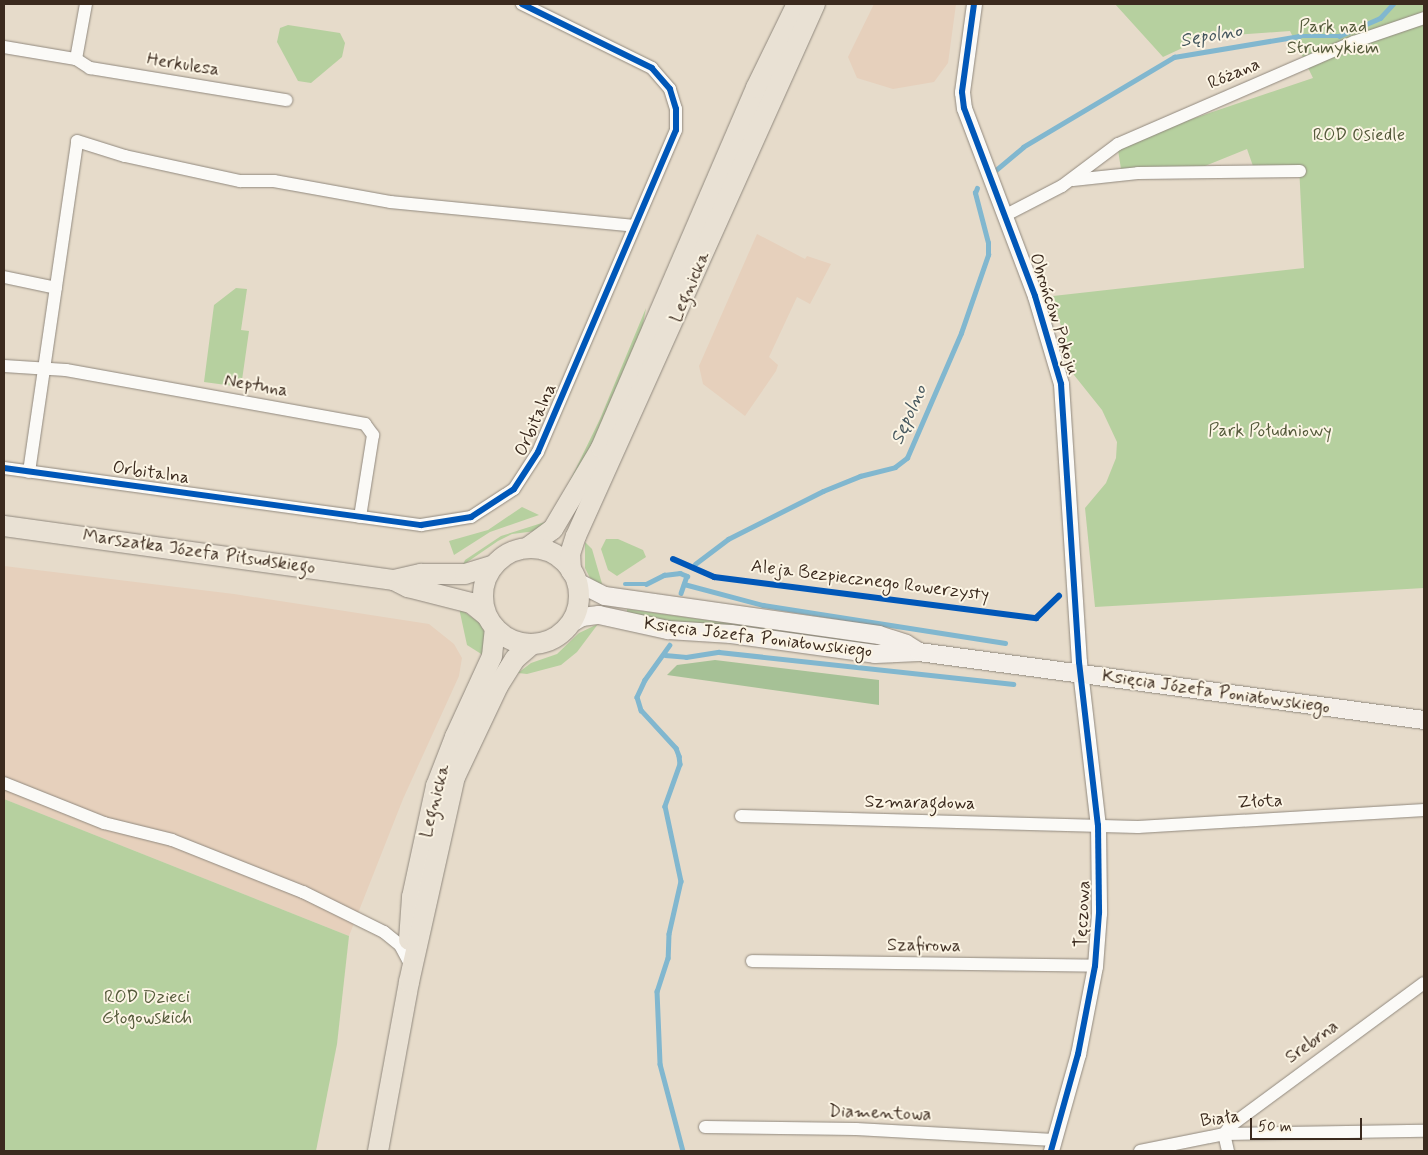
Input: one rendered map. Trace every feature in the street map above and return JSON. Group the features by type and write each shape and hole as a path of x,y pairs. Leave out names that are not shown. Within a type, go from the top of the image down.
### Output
{"main road":[{"name":"Legnicka","path":"527,548 553,529 601,448 752,97 797,4"},
{"name":"Legnicka","path":"574,576 570,554 576,536 815,4"},
{"name":"Marszałka Józefa Piłsudskiego","path":"4,526 394,580 408,587 471,603 491,621"},
{"path":"527,548 552,553 574,576 579,599 570,624 556,637 532,644 512,640 491,621 484,584 494,565 509,553 527,548"},
{"name":"Marszałka Józefa Piłsudskiego","path":"394,580 422,574 465,574 494,565"},
{"name":"Księcia Józefa Poniatowskiego","path":"574,576 606,596 879,635 906,644 919,652"},
{"name":"Księcia Józefa Poniatowskiego","path":"570,624 599,615 679,632 731,634 875,654 919,652 1424,720"},
{"name":"Legnicka","path":"409,982 410,922 436,786 454,737 492,656 491,621"},
{"name":"Legnicka","path":"378,1151 409,982 428,900 442,827 460,763 506,672 515,659 532,644"}],"street":[{"path":"76,59 86,4"},
{"name":"Orbitalna","path":"4,468 421,525 458,522 487,509 522,482 538,452 676,130 676,109 670,89 652,68 522,4"},
{"name":"Obrońców Pokoju","path":"974,4 962,92 964,108 1044,322 1062,384 1081,674"},
{"name":"Różana","path":"1004,216 1068,182 1118,144 1354,42 1424,18"},
{"name":"Herkulesa","path":"4,47 76,59 90,68 286,100"},
{"path":"29,472 77,141 125,156 240,181 274,181 390,202 634,226"},
{"name":"Różana","path":"1068,182 1138,173 1300,170"},
{"path":"4,277 56,288"},
{"name":"Neptuna","path":"4,366 66,370 365,424 373,435 360,518"},
{"name":"Tęczowa","path":"1052,1146 1078,1054 1094,966 1099,913 1098,825 1081,674"},
{"path":"4,783 91,819 172,840 278,883 384,932 400,945 408,960"},
{"name":"Złota","path":"1098,825 1138,827 1424,810"},
{"name":"Szmaragdowa","path":"740,816 1098,825"},
{"path":"384,932 410,922 428,900"},
{"name":"Szafirowa","path":"752,961 1094,966"},
{"name":"Srebrna","path":"1224,1134 1252,1108 1424,983"},
{"name":"Diamentowa","path":"705,1127 856,1129 1052,1146"},
{"name":"Biała","path":"1140,1151 1224,1134 1424,1131"},
{"path":"1224,1134 1228,1151"}],"shaded area":[{"path":"874,4 956,4 948,63 934,82 893,89 857,78 848,57"},
{"path":"757,234 805,259 807,256 831,264 810,304 797,297 769,357 778,365 776,371 745,416 703,384 699,366"},
{"path":"4,566 234,594 429,624 454,644 462,658 459,676 403,799 349,936 4,799"}],"green space":[{"name":"Park Południowy","path":"1115,4 1424,4 1424,588 1095,607 1085,508 1106,483 1116,458 1117,442 1102,410 1074,375 1053,296 1304,268 1299,165 1253,166 1247,149 1200,168 1121,169 1118,150 1180,123 1313,78 1290,31 1206,37 1163,57"},
{"path":"288,25 340,33 345,43 342,57 311,83 298,81 277,42 280,28"},
{"path":"236,288 247,289 241,330 249,331 241,387 204,382 214,305"},
{"path":"646,308 641,336 593,445 562,497 600,419"},
{"path":"522,507 539,515 490,532 454,555 449,541 488,530"},
{"path":"545,522 536,531 512,534 498,541 463,565 465,560 501,536"},
{"path":"606,539 618,539 643,550 646,557 617,576 608,570 601,549"},
{"path":"585,542 592,549 603,587 590,578 585,568"},
{"path":"459,608 481,624 486,636 486,657 467,645"},
{"path":"627,609 857,641 886,647 772,636 627,616"},
{"path":"598,624 577,652 561,665 527,674 518,673 531,663 557,654 579,633"},
{"path":"715,660 879,680 879,705 667,675 677,665"},
{"name":"ROD Dzieci Głogowskich","path":"4,799 349,936 337,1044 316,1151 4,1151"}],"waterway":[{"name":"Sępolno","path":"996,170 1023,147 1174,57 1299,36 1339,36 1380,18 1393,4"},
{"name":"Sępolno","path":"695,564 728,539 823,491 860,476 895,467 907,458 961,333 988,255 988,243 975,193 977,188"},
{"path":"625,584 646,584 664,575 680,573 687,576 681,593"},
{"path":"684,584 763,605 1005,643"},
{"path":"670,645 645,680 637,697 641,710 676,748 680,764 665,806 681,881 669,934 668,958 657,991 660,1064 683,1151"},
{"path":"665,655 686,657 719,652 1013,684"}],"cycle path":[{"path":"4,468 421,525 471,517 514,489 538,452 676,130 676,109 670,89 652,68 522,4"},
{"path":"974,4 962,92 964,108 1035,296 1061,384 1079,662 1098,825 1099,913 1095,966 1078,1054 1051,1151"},
{"name":"Aleja Bezpiecznego Rowerzysty","path":"673,559 714,577 1036,618 1059,596"}],"park label":[{"name":"Park nad Strumykiem","path":"1333,38"},
{"name":"ROD Osiedle","path":"1359,135"}]}
